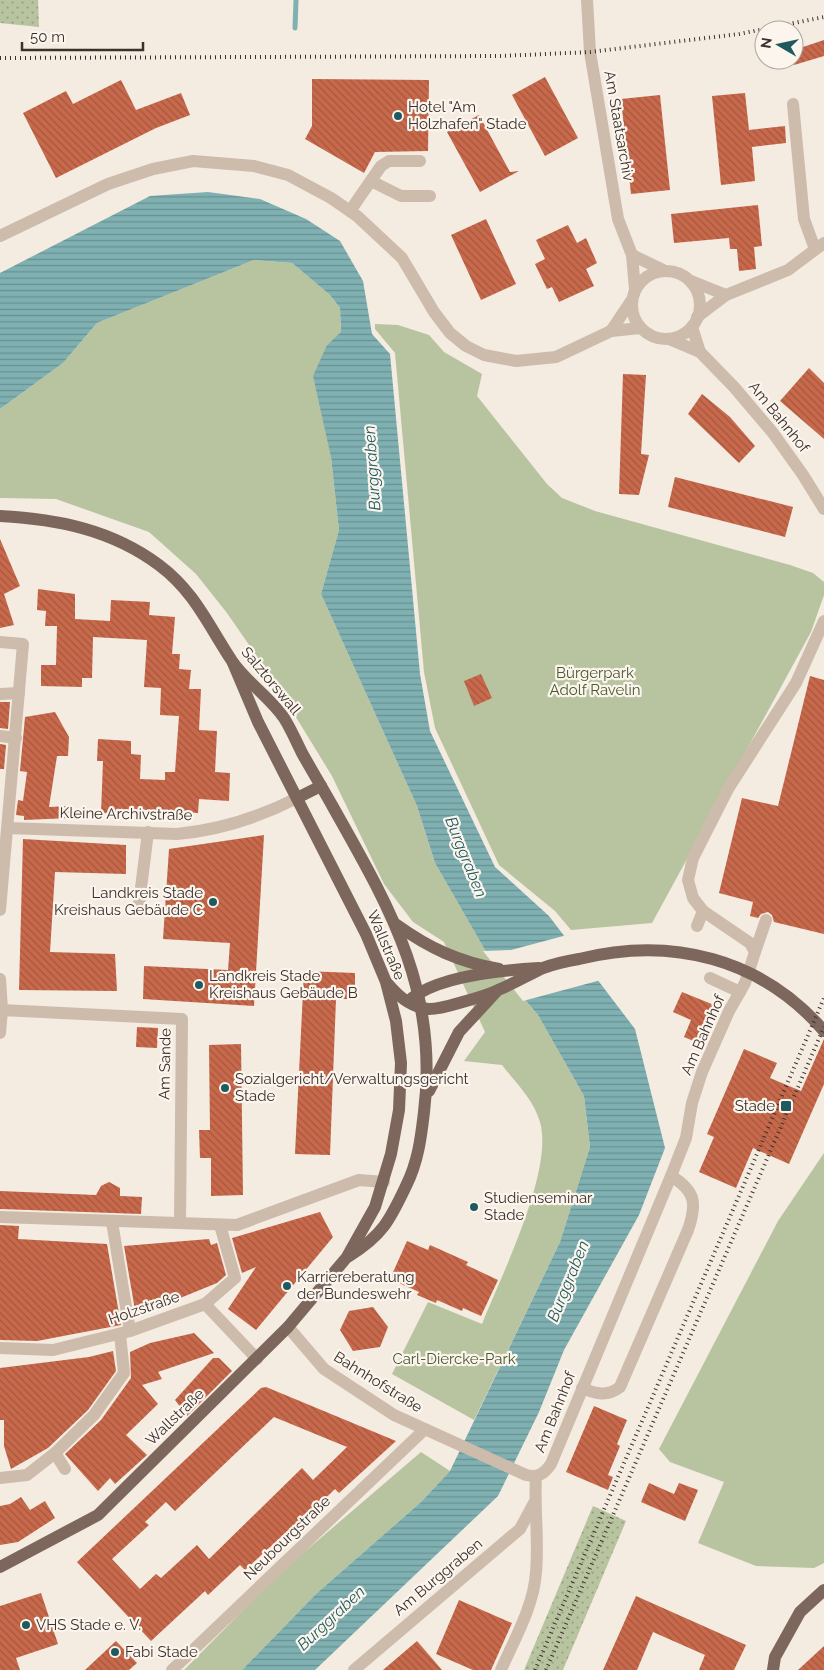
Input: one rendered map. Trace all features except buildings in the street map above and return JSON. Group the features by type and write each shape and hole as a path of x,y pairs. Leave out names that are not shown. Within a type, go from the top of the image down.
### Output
{"main road":[{"name":"Salztorswall","path":"0,516 51,520 85,528 116,539 150,559 173,578 196,603 233,663 284,718 396,924"},
{"name":"Wallstraße","path":"0,1567 98,1515 257,1359 288,1327 347,1258 374,1207 384,1182 397,1124 401,1096 401,1063 396,1021 386,982 366,934 258,722 233,663"},
{"path":"297,798 321,786"},
{"name":"Wallstraße","path":"347,1258 371,1243 388,1221 401,1196 419,1152 426,1098 427,1052 422,1008 396,924"},
{"path":"396,924 438,951 456,959 506,970"},
{"path":"396,1021 407,1002 418,993 446,982 506,970 544,968 612,952 664,950 694,954 739,968 769,984 800,1006 824,1031"},
{"path":"386,982 407,1002 422,1008 440,1008 497,991 544,968"},
{"path":"426,1098 440,1066 459,1032 497,991"},
{"path":"773,1670 775,1657 800,1612 824,1590"}],"street":[{"name":"Am Staatsarchiv","path":"587,0 590,52 618,219 632,255 633,295"},
{"path":"633,295 634,320 640,328 658,338 669,339 684,334 726,295 788,270 820,246 804,219 793,104"},
{"path":"0,236 108,184 153,169 193,161 254,166 288,175 350,211 394,249 446,328 474,351 492,357 516,361 556,357 611,330 640,328"},
{"path":"350,211 381,166 389,161 420,161"},
{"path":"371,181 401,196 430,196"},
{"path":"632,255 663,270 680,274 690,282 726,295"},
{"path":"611,330 644,277 663,270"},
{"path":"690,282 700,301 695,322"},
{"name":"Am Bahnhof","path":"695,322 700,352"},
{"name":"Am Bahnhof","path":"669,339 700,352 773,432 824,509"},
{"path":"754,952 750,943 703,911 693,898 688,880 693,858 728,789 796,683 824,622"},
{"path":"0,642 23,644 0,910"},
{"path":"0,694 19,693"},
{"path":"0,736 16,738"},
{"name":"Kleine Archivstraße","path":"8,828 177,834 218,829 267,813 297,798"},
{"path":"139,904 148,832"},
{"path":"697,926 703,911"},
{"name":"Am Bahnhof","path":"536,1476 546,1471 551,1464 671,1176 686,1138 692,1103 702,1072 717,1036 745,982 766,920"},
{"path":"710,978 740,992"},
{"path":"0,979 2,1010 0,1033"},
{"name":"Am Sande","path":"2,1010 182,1019 180,1222"},
{"path":"582,1388 597,1394 614,1392 620,1387 688,1230 693,1214 691,1194 687,1185 671,1176"},
{"path":"0,1217 237,1225 359,1180 384,1182"},
{"path":"0,1478 26,1475 55,1453 94,1415 124,1373 125,1333 112,1222"},
{"name":"Holzstraße","path":"0,1348 53,1350 125,1333 204,1304 235,1278 220,1225"},
{"path":"204,1304 257,1359"},
{"name":"Bahnhofstraße","path":"288,1327 324,1369 394,1414 424,1430 446,1438 519,1472 536,1476"},
{"name":"Neubourgstraße","path":"172,1670 424,1430"},
{"path":"55,1453 65,1469"},
{"path":"501,1670 528,1606 536,1574 534,1503 536,1476"},
{"name":"Am Burggraben","path":"354,1670 520,1529 534,1503"}],"green space":[{"path":"0,0 38,0 39,27 0,23"},
{"name":"Carl-Diercke-Park","path":"254,260 292,263 330,295 340,308 341,333 327,345 331,457 339,530 321,594 417,806 435,863 489,957 538,1015 584,1096 590,1147 560,1242 474,1420 392,1374 428,1302 482,1324 523,1223 540,1167 542,1143 540,1122 534,1106 502,1065 464,1061 485,1032 444,942 413,922 384,884 332,776 272,678 227,613 196,574 149,532 56,499 0,498 0,409 63,363 97,323"},
{"name":"Bürgerpark Adolf Ravelin","path":"375,324 398,325 429,335 444,352 482,374 477,396 547,484 562,498 595,511 790,565 813,573 824,582 824,595 811,632 652,923 571,930 555,911 499,865 435,728 424,672 395,353 375,329"},
{"path":"824,1153 824,1563 814,1568 756,1566 698,1543 724,1482 670,1462 659,1449 778,1221"},
{"path":"421,1452 450,1471 421,1502 316,1594 242,1670 184,1670 281,1572"},
{"path":"593,1506 626,1521 563,1670 524,1670"}],"water":[{"name":"Burggraben","path":"208,192 260,199 306,219 340,241 363,281 372,334 390,354 420,674 430,731 495,867 549,916 635,1029 665,1148 639,1215 564,1350 539,1412 498,1496 315,1670 242,1670 316,1594 421,1502 450,1471 560,1242 590,1147 584,1096 538,1015 489,957 435,863 417,806 321,594 339,530 331,457 313,376 327,345 341,332 340,308 330,295 292,263 254,260 97,323 63,363 0,409 0,273 150,196"}],"pier":[{"path":"567,935 601,980 523,1001 483,951 511,950"}],"waterway":[{"path":"295,28 296,0"}],"railway":[{"path":"0,58 501,56 590,52 739,34 824,17"},
{"path":"535,1670 824,998"},
{"path":"546,1670 824,1027"}],"place":[{"name":"Hotel \"Am Holzhafen\" Stade","path":"398,116"},
{"name":"Landkreis Stade Kreishaus Gebäude C","path":"213,902"},
{"name":"Landkreis Stade Kreishaus Gebäude B","path":"199,985"},
{"name":"Sozialgericht/Verwaltungsgericht Stade","path":"225,1088"},
{"name":"Stade","path":"786,1106"},
{"name":"Studienseminar Stade","path":"474,1207"},
{"name":"Karriereberatung der Bundeswehr","path":"287,1286"},
{"name":"VHS Stade e. V.","path":"26,1625"},
{"name":"Fabi Stade","path":"115,1652"}]}
